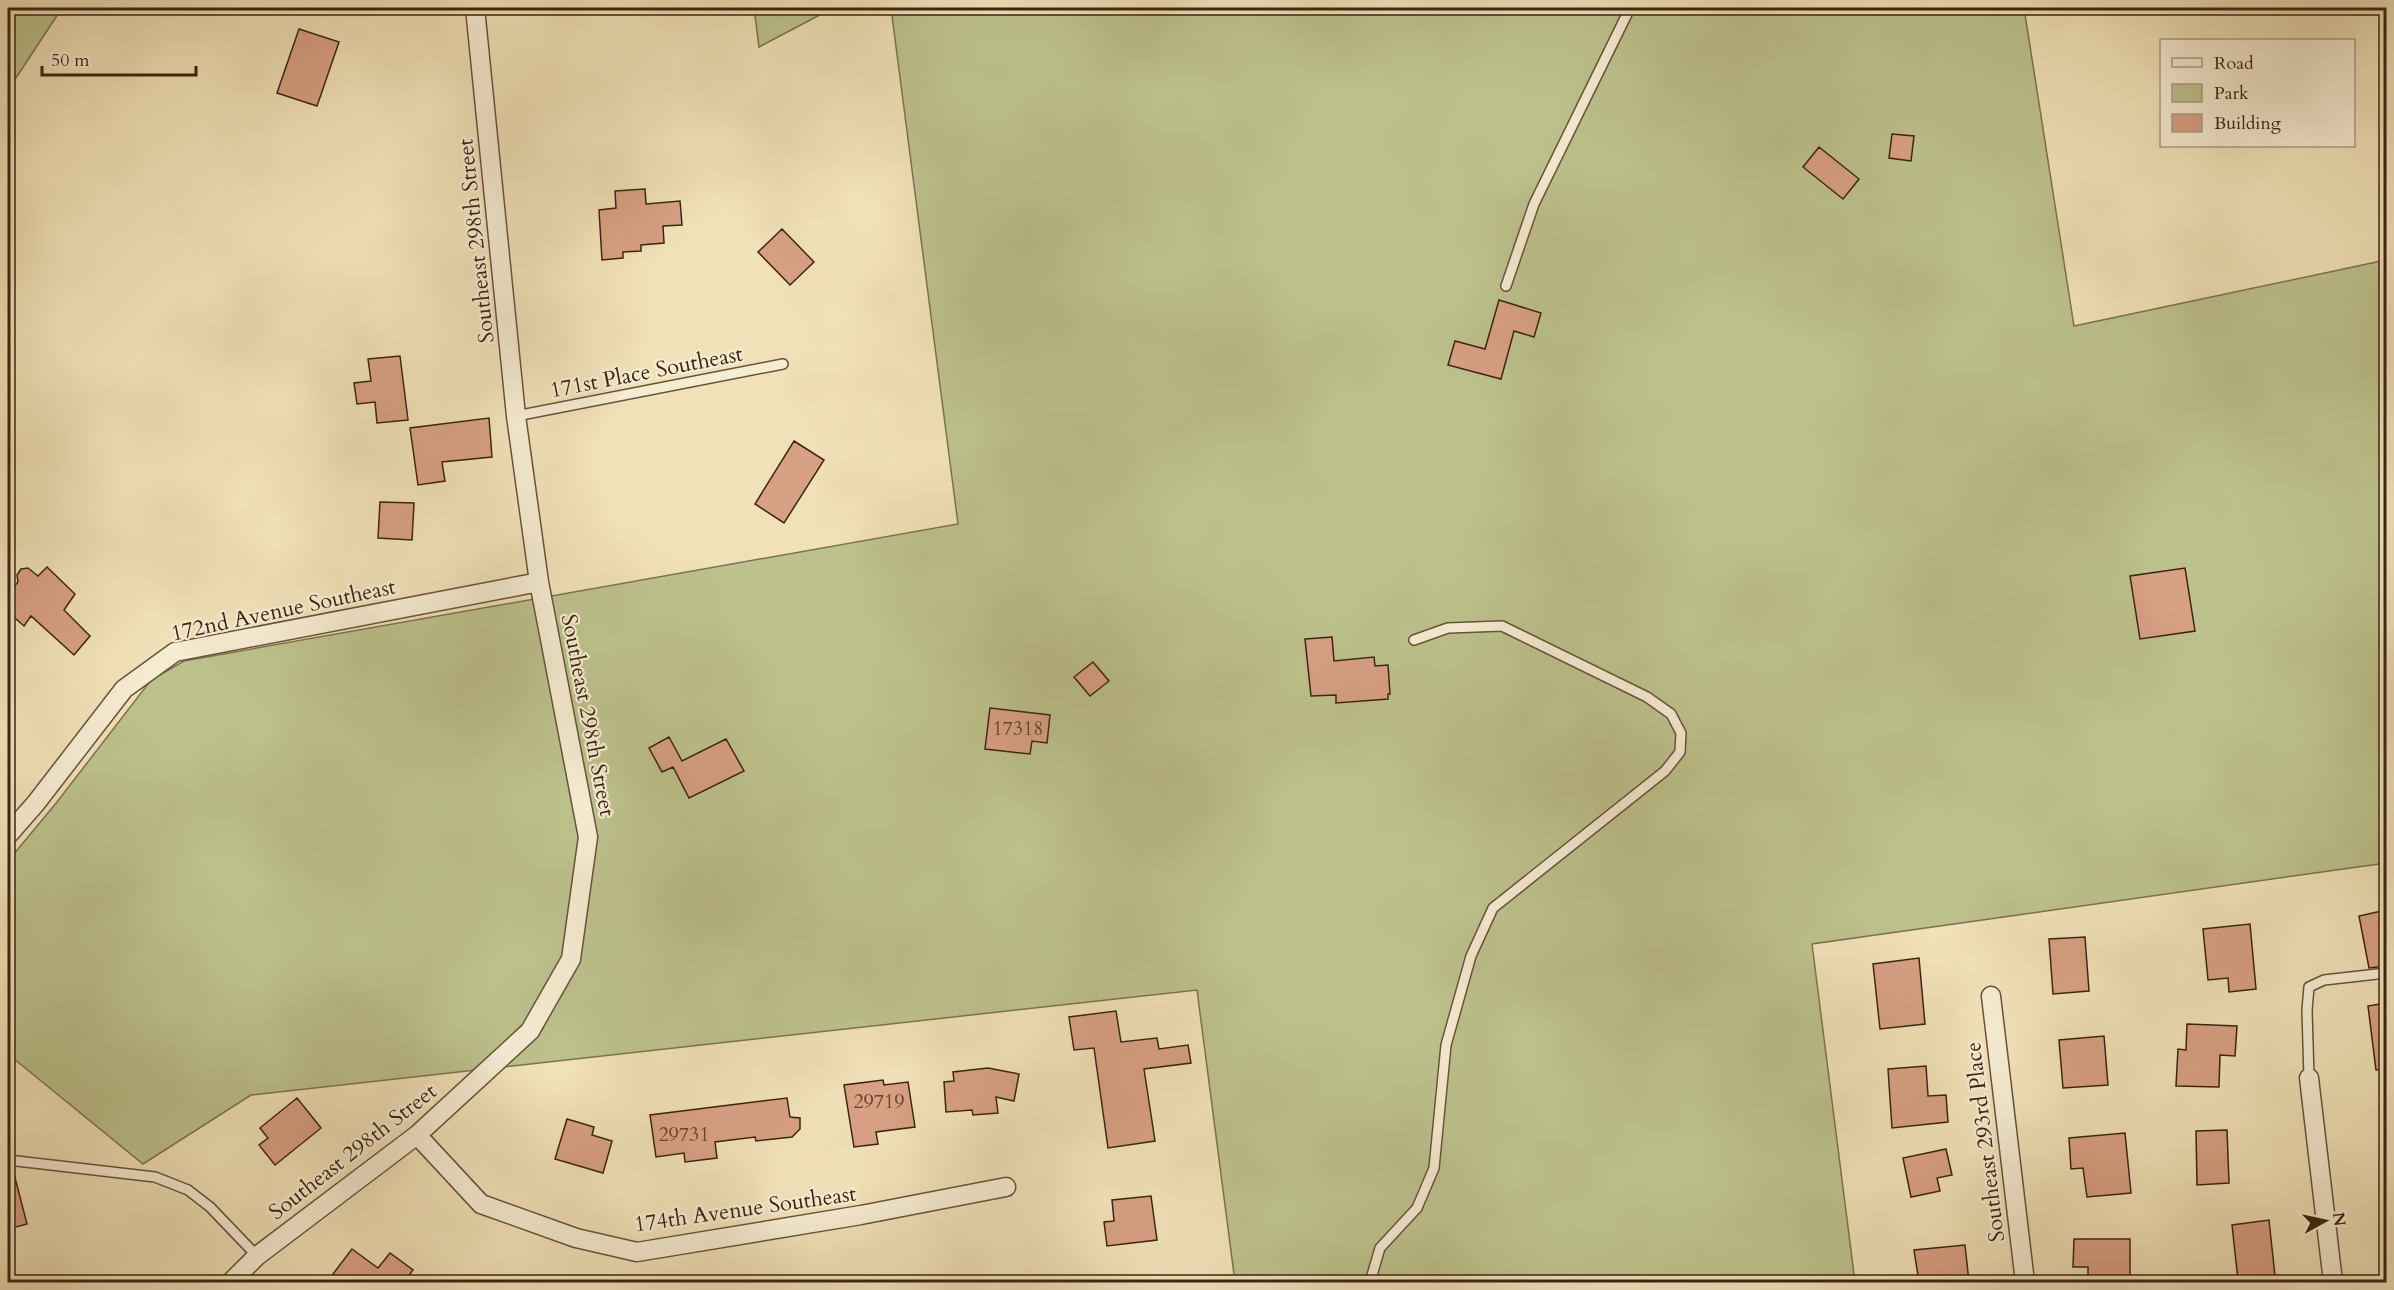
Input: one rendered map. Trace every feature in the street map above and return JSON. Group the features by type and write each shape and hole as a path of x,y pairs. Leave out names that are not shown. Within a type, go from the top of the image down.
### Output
{"street":[{"name":"Southeast 298th Street","path":"231,1282 257,1256 417,1135 530,1032 571,959 588,837 539,582 516,416 476,8"},
{"name":"172nd Avenue Southeast","path":"8,835 36,803 124,689 176,652 539,582"},
{"name":"Southeast 293rd Place","path":"1991,996 2025,1282"},
{"path":"2309,1078 2333,1282"},
{"name":"174th Avenue Southeast","path":"417,1135 481,1204 576,1238 637,1252 861,1215 1006,1187"}],"lane":[{"path":"1506,286 1534,204 1630,8"},
{"name":"171st Place Southeast","path":"516,416 783,364"},
{"path":"1370,1282 1380,1248 1417,1208 1434,1168 1446,1045 1471,956 1493,908 1665,771 1680,752 1681,733 1671,714 1647,697 1502,626 1448,628 1414,640"},
{"path":"2309,1078 2307,1010 2309,987 2324,980 2386,973"},
{"path":"8,1160 155,1177 188,1190 196,1196 210,1207 257,1256"}],"green space":[{"path":"8,8 62,8 8,90"},
{"path":"754,8 833,8 759,47"},
{"path":"891,8 2024,8 2074,326 2386,260 2386,863 1812,944 1855,1282 1235,1282 1197,990 251,1095 143,1164 8,1054 8,861 57,802 151,680 184,661 958,524"}],"building":[{"path":"299,29 339,42 317,106 277,93"},
{"path":"1892,134 1914,136 1911,161 1889,158"},
{"path":"1819,147 1859,179 1843,199 1803,167"},
{"path":"645,189 646,204 680,201 682,225 663,226 664,243 641,245 641,251 623,252 623,258 602,260 599,210 616,208 615,191"},
{"path":"782,229 814,262 790,285 758,252"},
{"path":"1499,300 1541,313 1534,337 1514,331 1501,379 1448,365 1455,341 1485,349"},
{"path":"400,356 408,420 377,423 375,402 357,404 354,383 371,381 368,359"},
{"path":"489,418 492,457 442,462 445,481 418,485 410,428"},
{"path":"794,441 824,460 784,523 755,504"},
{"path":"380,502 414,503 412,540 378,538"},
{"path":"47,567 75,594 64,610 90,636 74,655 31,616 24,626 8,612 8,593 18,582 17,575 21,569 28,568 38,576"},
{"path":"2185,568 2195,631 2140,639 2130,576"},
{"path":"1332,637 1334,661 1374,657 1375,666 1388,665 1390,694 1388,694 1388,699 1336,703 1336,695 1311,696 1305,639"},
{"path":"1093,662 1109,681 1090,696 1074,677"},
{"path":"990,708 1050,715 1047,743 1032,741 1030,754 985,749"},
{"path":"669,737 682,761 726,739 744,771 689,798 673,767 662,772 649,748"},
{"path":"2386,910 2386,966 2369,968 2359,916"},
{"path":"2250,924 2256,989 2229,992 2228,978 2208,980 2203,929"},
{"path":"2085,937 2089,991 2053,994 2049,939"},
{"path":"1919,958 1925,1024 1880,1029 1873,964"},
{"path":"2386,1003 2386,1069 2376,1070 2368,1006"},
{"path":"1116,1011 1121,1042 1157,1038 1159,1049 1188,1045 1191,1063 1144,1069 1155,1141 1108,1148 1094,1048 1074,1050 1069,1017"},
{"path":"2187,1024 2237,1026 2235,1056 2220,1055 2219,1087 2176,1086 2178,1049 2186,1050"},
{"path":"2104,1036 2108,1085 2063,1088 2059,1040"},
{"path":"1926,1066 1928,1096 1946,1095 1948,1122 1892,1128 1888,1069"},
{"path":"988,1068 1019,1074 1014,1101 996,1097 998,1113 973,1115 972,1110 946,1112 944,1082 954,1081 953,1072"},
{"path":"883,1080 884,1085 908,1082 915,1127 876,1132 878,1144 854,1147 844,1085"},
{"path":"297,1098 321,1128 275,1165 259,1145 268,1138 260,1128"},
{"path":"787,1098 790,1117 800,1118 800,1129 792,1137 756,1141 755,1137 715,1142 717,1158 685,1162 684,1153 656,1157 650,1115"},
{"path":"567,1119 594,1127 592,1135 612,1141 603,1173 555,1159"},
{"path":"2227,1130 2229,1183 2197,1185 2196,1131"},
{"path":"2125,1133 2131,1193 2087,1197 2083,1168 2071,1169 2069,1138"},
{"path":"1946,1149 1952,1175 1937,1178 1940,1191 1911,1197 1903,1158"},
{"path":"13,1170 27,1224 8,1229 8,1171"},
{"path":"1151,1196 1157,1240 1107,1246 1104,1222 1114,1221 1112,1200"},
{"path":"2269,1220 2275,1276 2238,1280 2232,1225"},
{"path":"2074,1239 2130,1239 2130,1282 2088,1282 2088,1267 2073,1267"},
{"path":"1965,1245 1969,1282 1919,1282 1914,1250"},
{"path":"352,1249 378,1268 390,1253 413,1270 404,1282 345,1282 333,1274"}]}
